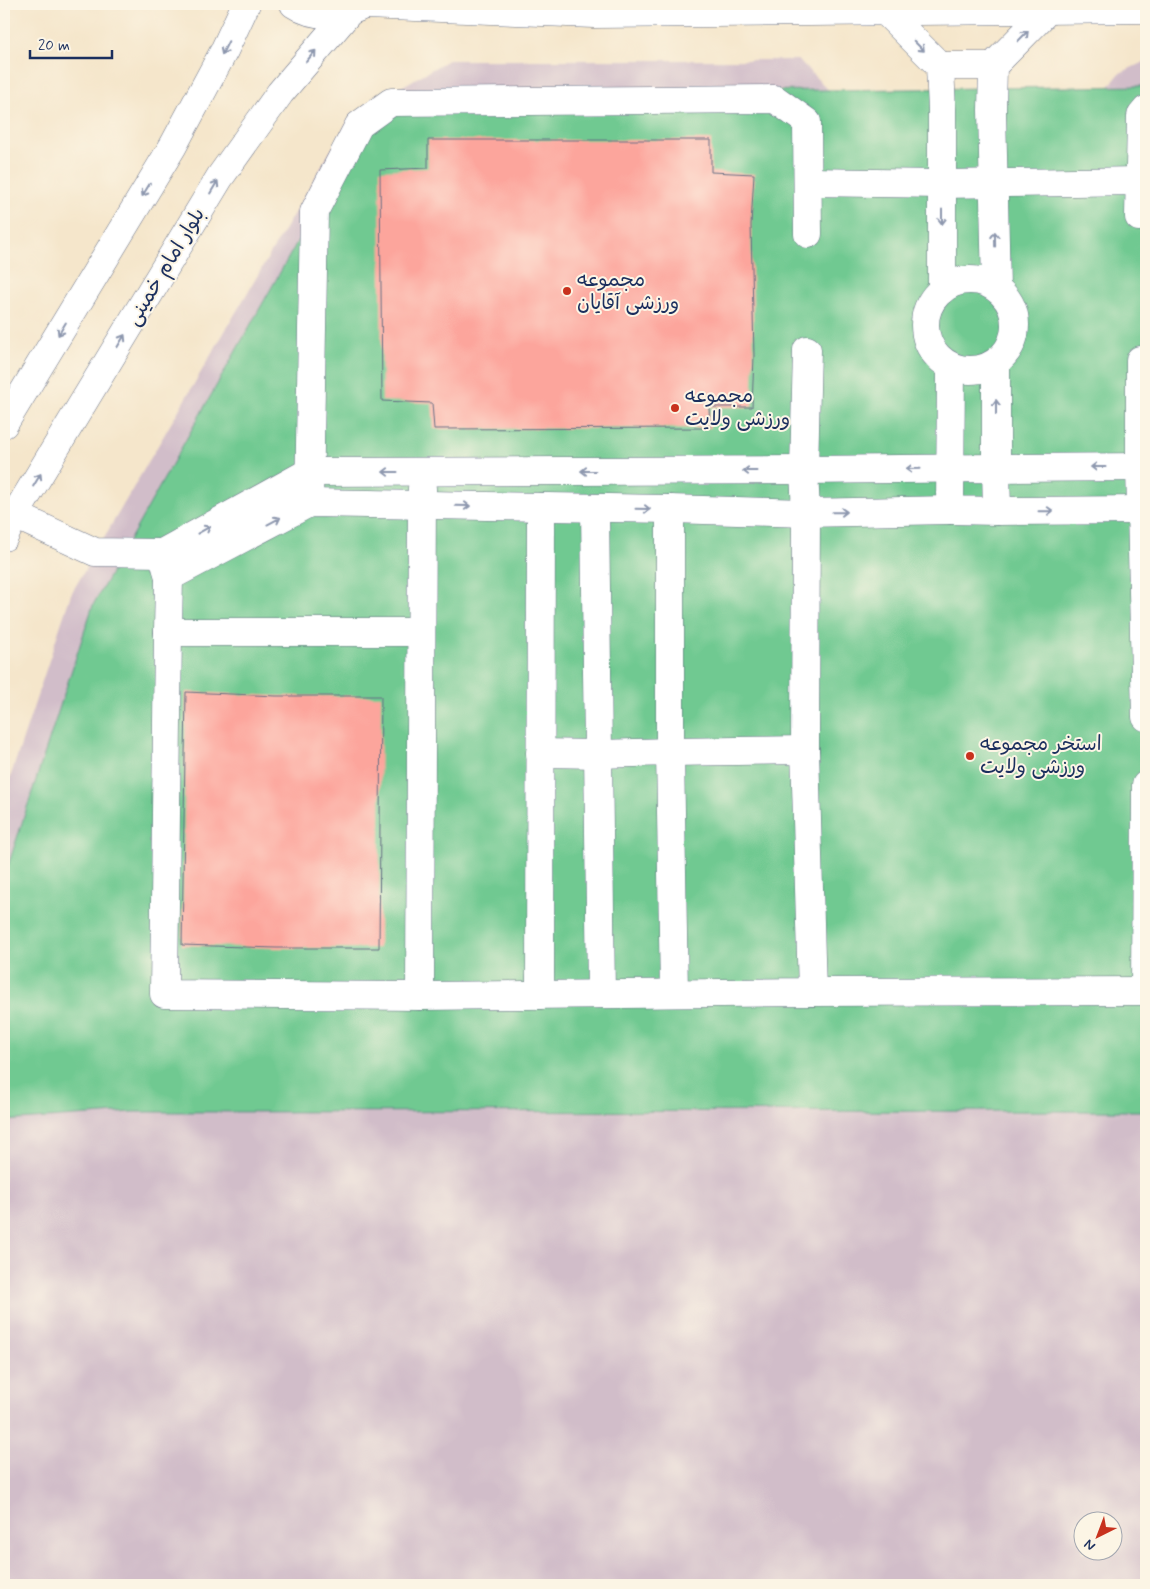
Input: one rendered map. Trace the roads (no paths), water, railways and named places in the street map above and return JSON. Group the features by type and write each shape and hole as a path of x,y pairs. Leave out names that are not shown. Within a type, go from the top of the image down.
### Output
{"street":[{"path":"4,424 173,146 224,51 246,4"},
{"path":"294,4 313,12 331,15 360,7 555,8 594,14 1146,9"},
{"name":"بلوار امام خمینی","path":"10,526 220,177 280,93 360,7"},
{"path":"996,288 992,110 993,66 1048,10"},
{"path":"885,11 940,66 942,110 942,290"},
{"path":"940,66 993,66"},
{"path":"309,503 314,212 358,125 391,102 775,99 807,122 808,234"},
{"path":"1139,217 1141,116 1146,110"},
{"path":"808,182 942,184 1140,181"},
{"path":"968,280 983,282 996,288 1006,298 1013,312 1015,326 1013,340 1006,353 996,363 982,369 967,371 952,367 938,358 929,346 925,331 926,315 931,301 942,290 954,283 968,280"},
{"path":"807,350 804,470 806,513 805,750 812,992"},
{"path":"1140,360 1146,718"},
{"path":"996,363 997,511"},
{"path":"950,510 952,367"},
{"path":"166,565 309,472 1143,467"},
{"path":"420,996 422,472"},
{"path":"10,526 95,552 166,565 309,503 806,513 950,510 1143,510"},
{"path":"540,995 541,507"},
{"path":"595,508 601,994"},
{"path":"670,509 670,752 674,993"},
{"path":"166,565 168,632 164,994 420,996 1146,991 1146,786"},
{"path":"168,632 421,632"},
{"path":"540,752 599,754 805,750"}],"place":[{"name":"مجموعه ورزشی آقایان","path":"567,291"},
{"name":"مجموعه ورزشی ولایت","path":"675,408"},
{"name":"استخر مجموعه ورزشی ولایت","path":"970,756"}]}
